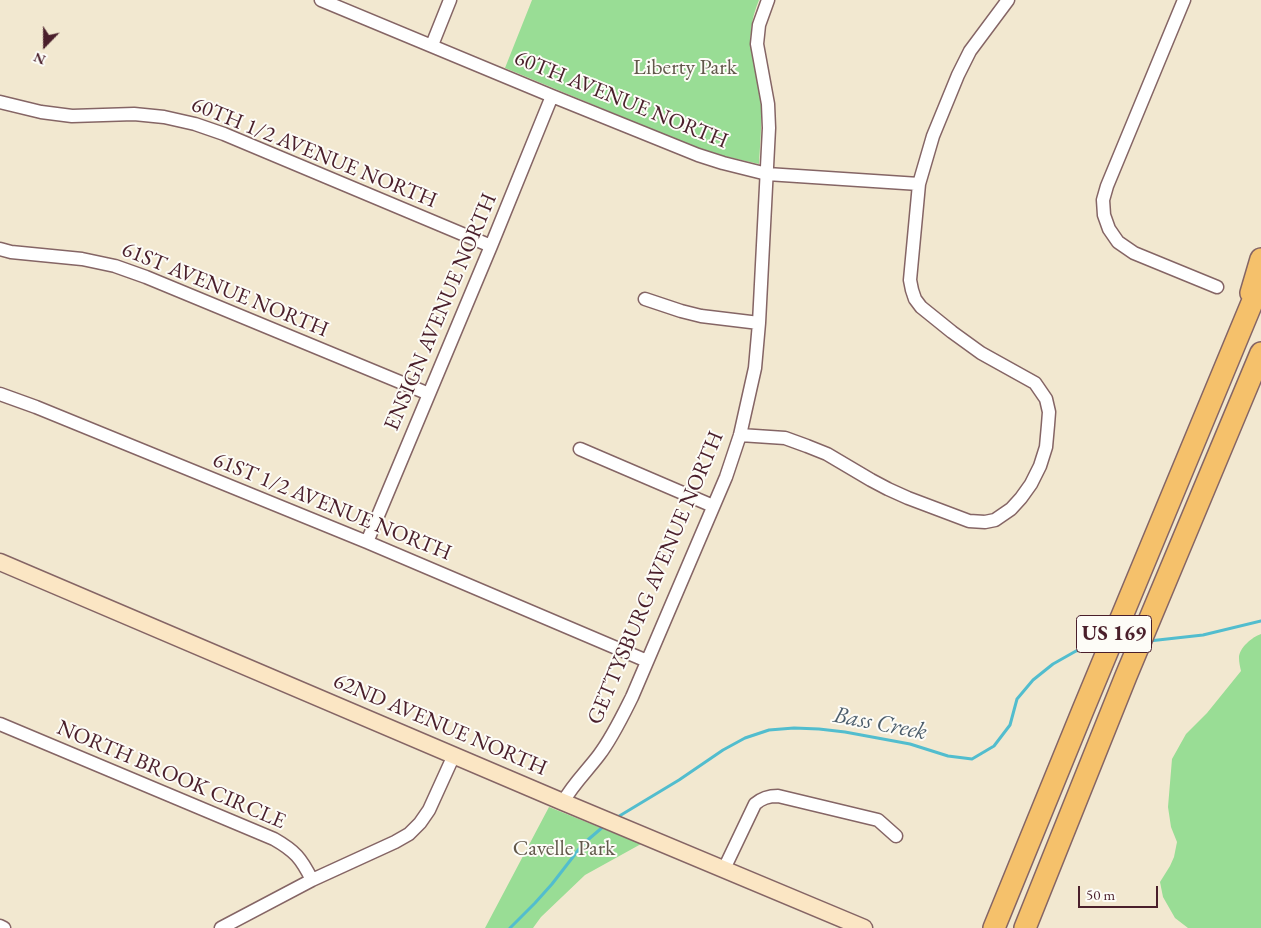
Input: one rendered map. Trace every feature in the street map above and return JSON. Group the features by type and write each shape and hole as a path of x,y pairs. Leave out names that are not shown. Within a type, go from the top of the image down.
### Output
{"highway":[{"path":"1236,340 1261,259"},
{"name":"US 169","path":"994,928 1082,710 1261,281"},
{"name":"US 169","path":"1025,928 1126,676 1261,353"},
{"path":"1237,412 1261,371"}],"street":[{"name":"60TH AVENUE NORTH","path":"321,0 698,155 767,174 919,184"},
{"path":"432,45 450,0"},
{"name":"GETTYSBURG AVENUE NORTH","path":"563,802 617,728 632,697 726,477 740,435 755,368 760,322 769,128 768,104 757,44 759,26 768,0"},
{"path":"740,435 785,438 807,446 826,454 888,489 969,521 985,522 995,520 1004,515 1022,498 1031,484 1040,466 1046,447 1050,412 1046,399 1035,383 981,353 921,307 915,299 910,280 919,184 933,136 970,51 1008,0"},
{"path":"1184,0 1106,186 1103,200 1104,215 1109,229 1118,242 1134,253 1217,287"},
{"name":"ENSIGN AVENUE NORTH","path":"367,542 552,96"},
{"name":"60TH 1/2 AVENUE NORTH","path":"0,102 41,112 72,116 134,114 164,117 195,124 233,138 491,246"},
{"name":"61ST AVENUE NORTH","path":"0,249 11,252 82,259 115,266 146,277 428,394"},
{"path":"645,299 701,316 760,322"},
{"name":"61ST 1/2 AVENUE NORTH","path":"0,394 367,542 647,661"},
{"path":"580,448 713,506"},
{"name":"62ND AVENUE NORTH","path":"0,562 864,928"},
{"name":"NORTH BROOK CIRCLE","path":"0,724 274,839 288,847 297,856 312,880"},
{"path":"220,928 312,880 409,834 429,810 454,755"},
{"path":"724,869 755,804 769,796 778,796 878,820 896,836"},
{"path":"0,926 4,928"}],"green space":[{"name":"Liberty Park","path":"532,0 759,0 752,22 751,52 761,100 759,164 724,156 690,145 505,68"},
{"path":"1261,634 1261,928 1188,928 1175,918 1163,897 1160,882 1174,857 1177,842 1171,827 1168,807 1172,759 1186,734 1207,713 1241,671 1239,658 1241,650 1250,640"},
{"name":"Cavelle Park","path":"549,807 641,844 585,875 541,917 533,928 485,928"}],"waterway":[{"name":"Bass Creek","path":"1149,641 1203,635 1261,621"},
{"name":"Bass Creek","path":"1119,643 1132,642"},
{"name":"Bass Creek","path":"616,818 679,780 723,750 745,738 769,730 794,728 845,732 910,744 948,756 972,759 994,746 1010,725 1017,699 1033,680 1053,664 1076,651 1102,645"},
{"name":"Bass Creek","path":"510,928 552,884 583,844 604,826"}]}
